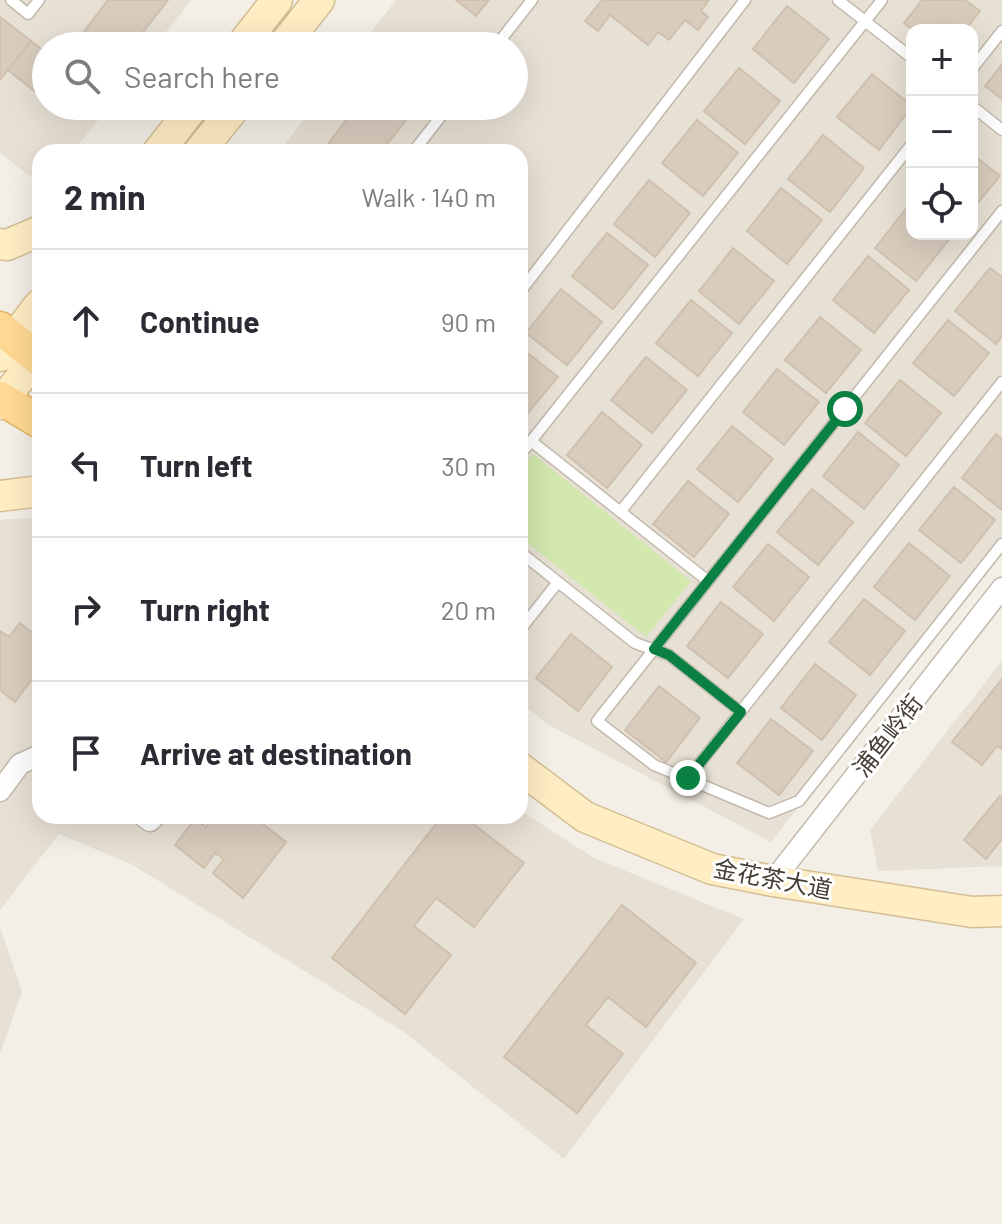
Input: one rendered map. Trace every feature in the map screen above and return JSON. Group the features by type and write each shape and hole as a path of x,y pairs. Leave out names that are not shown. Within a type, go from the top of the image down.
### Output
{"main road":[{"path":"1,401 32,418"}],"street":[{"path":"252,32 277,0"},
{"path":"294,32 319,0"},
{"path":"164,144 183,120"},
{"path":"205,144 225,120"},
{"path":"0,244 7,245 32,234"},
{"path":"1,401 32,324"},
{"path":"0,496 32,492"},
{"name":"浦鱼岭街","path":"773,881 1002,588"},
{"path":"0,791 20,764 32,759"},
{"name":"金花茶大道","path":"528,774 585,817 712,869 972,912 1002,911"}],"lane":[{"path":"11,0 28,14 39,0"},
{"path":"507,32 532,0"},
{"path":"528,282 745,0"},
{"path":"838,0 906,53"},
{"path":"528,445 882,0"},
{"path":"978,61 1002,31"},
{"path":"978,111 1002,130"},
{"path":"419,144 438,120"},
{"path":"621,511 906,152"},
{"path":"1002,211 597,721 654,765 769,813 799,801 1002,544"},
{"path":"688,778 1002,382"},
{"path":"531,441 708,581"},
{"path":"528,558 635,643 669,655 741,712"},
{"path":"528,620 558,582"}],"shaded area":[{"path":"0,0 191,0 166,32 32,32 32,120 98,120 79,144 32,144 32,178 0,153"},
{"path":"396,0 1002,0 1002,548 771,842 549,725 528,708 528,144 285,144 303,120 528,120 528,32 371,32"},
{"path":"32,518 32,824 528,824 528,815 594,858 744,919 564,1159 404,1032 131,864 59,834 0,910 0,520"},
{"path":"1002,661 1002,866 878,871 870,830"},
{"path":"0,927 22,992 0,1054"}],"green space":[{"path":"533,454 691,581 646,637 528,543 528,460"}],"building":[{"path":"108,0 168,0 143,32 84,32"},
{"path":"456,0 489,0 476,16"},
{"path":"602,0 709,0 701,11 708,17 698,30 685,20 669,40 658,32 648,45 610,15 598,31 585,21"},
{"path":"922,0 965,0 980,11 970,24 904,23"},
{"path":"787,6 829,39 794,83 753,49"},
{"path":"0,17 31,41 0,80"},
{"path":"31,41 32,42 32,89 8,70"},
{"path":"1002,64 1002,99 985,86"},
{"path":"739,68 780,101 745,144 704,111"},
{"path":"872,74 906,101 906,114 879,150 837,117"},
{"path":"346,120 406,120 387,144 328,144"},
{"path":"697,120 738,153 703,196 662,163"},
{"path":"823,135 864,168 830,212 788,179"},
{"path":"978,159 1000,176 978,203"},
{"path":"649,180 690,213 655,257 614,224"},
{"path":"781,188 822,220 787,264 747,231"},
{"path":"906,209 906,240 949,240 916,281 875,248"},
{"path":"607,233 648,265 613,309 572,276"},
{"path":"733,248 774,281 739,324 699,291"},
{"path":"868,256 909,290 874,333 833,300"},
{"path":"990,268 1002,277 1002,336 996,344 955,311"},
{"path":"561,289 602,322 567,365 528,335"},
{"path":"691,300 732,333 698,376 656,343"},
{"path":"820,317 861,350 826,393 785,360"},
{"path":"948,320 989,353 954,396 913,363"},
{"path":"528,353 558,377 528,413"},
{"path":"646,357 687,390 652,433 611,400"},
{"path":"777,369 819,402 784,445 743,412"},
{"path":"900,380 941,413 906,456 865,423"},
{"path":"602,412 642,445 607,488 567,455"},
{"path":"732,426 773,459 738,502 697,469"},
{"path":"858,432 899,465 864,509 823,476"},
{"path":"996,434 1002,439 1002,510 962,478"},
{"path":"688,481 729,514 694,557 653,524"},
{"path":"954,487 995,520 961,563 919,530"},
{"path":"812,489 853,522 818,565 777,532"},
{"path":"909,543 950,576 915,620 874,587"},
{"path":"768,544 809,577 774,621 733,587"},
{"path":"864,599 905,631 870,675 829,642"},
{"path":"721,602 763,634 728,678 687,646"},
{"path":"20,623 32,633 32,679 15,702 0,690 0,631 9,637"},
{"path":"571,634 612,667 578,711 536,678"},
{"path":"815,664 856,695 822,740 781,708"},
{"path":"1002,679 1002,749 997,746 982,765 952,742"},
{"path":"659,686 700,718 666,762 625,730"},
{"path":"771,719 813,751 779,795 737,763"},
{"path":"1000,796 1002,839 986,859 964,840"},
{"path":"191,824 206,827 208,824 262,824 286,842 243,898 213,873 224,859 215,853 204,868 175,845"},
{"path":"436,824 473,824 524,863 474,927 436,898 414,926 451,955 405,1014 332,958"},
{"path":"622,905 696,963 646,1027 608,997 586,1025 623,1054 577,1113 504,1057"}],"route":[{"path":"688,778 741,712 669,655 654,649 845,409"}]}
